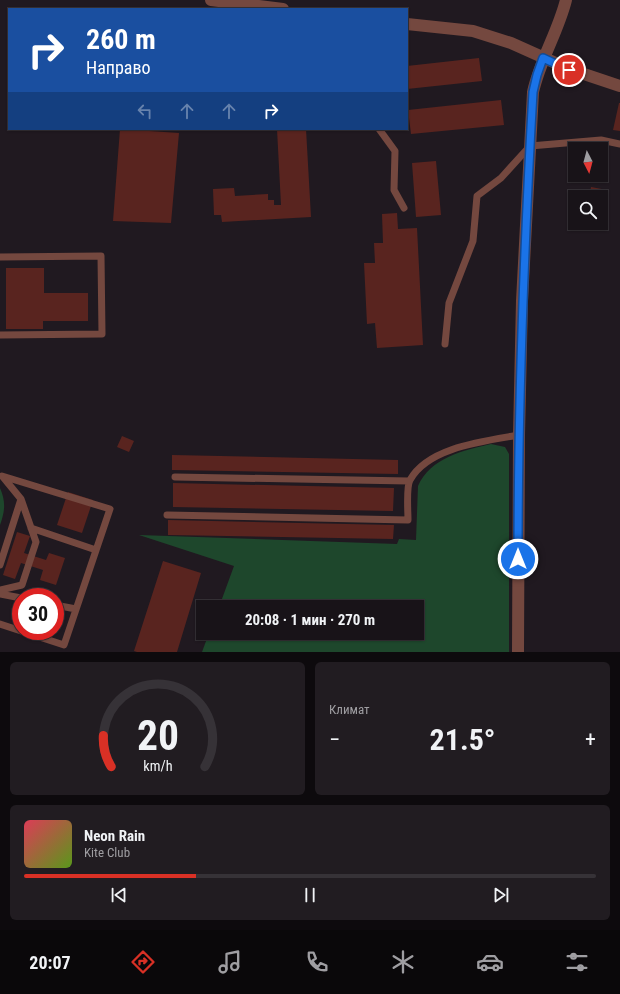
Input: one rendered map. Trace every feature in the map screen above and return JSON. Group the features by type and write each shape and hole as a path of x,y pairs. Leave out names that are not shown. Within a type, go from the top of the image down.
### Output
{"street":[{"path":"211,0 275,8"},
{"path":"518,652 518,435 523,286 533,92 543,58 562,14 566,0"},
{"path":"408,24 473,31 511,43 569,70 620,86"}],"lane":[{"path":"380,130 395,151 394,190 404,208"},
{"path":"446,344 449,303 473,241 477,196 500,178 530,146 601,140 620,144"},
{"path":"0,257 101,256 102,334 0,335"},
{"path":"167,515 408,520 409,481 424,464 465,445 518,435"},
{"path":"0,590 22,585 36,542 21,499 1,475"},
{"path":"0,624 64,645 110,509 1,475"},
{"path":"175,477 409,481"},
{"path":"0,565 21,499"},
{"path":"31,528 96,550"},
{"path":"0,594 12,596"},
{"path":"64,606 76,608"}],"green space":[{"path":"491,444 505,447 509,454 509,652 202,652 206,640 424,640 424,600 222,600 234,566 139,535 397,544 399,539 416,540 418,486 423,476 439,462 470,449"},
{"path":"0,488 4,506 0,525"}],"building":[{"path":"479,58 482,81 408,89 408,66"},
{"path":"501,100 504,125 411,134 408,110"},
{"path":"620,103 620,131 613,130"},
{"path":"120,130 179,133 171,223 113,221"},
{"path":"277,130 306,130 311,217 222,222 221,215 214,215 213,189 234,188 235,196 268,194 268,200 274,200 274,205 281,205"},
{"path":"436,161 441,215 416,217 412,163"},
{"path":"591,187 607,190 590,190"},
{"path":"397,213 398,229 417,228 423,345 377,348 375,323 367,324 364,263 375,263 374,243 383,243 382,214"},
{"path":"6,268 44,268 44,293 88,293 88,321 43,321 43,329 6,329"},
{"path":"122,436 134,441 129,452 117,447"},
{"path":"172,455 398,460 398,474 172,470"},
{"path":"173,483 394,488 393,511 173,507"},
{"path":"68,492 93,500 82,533 57,525"},
{"path":"168,520 394,525 393,539 168,535"},
{"path":"17,532 30,536 24,553 46,560 49,553 65,558 56,585 40,580 43,570 21,563 15,579 3,575"},
{"path":"163,561 201,573 177,652 137,652 134,651"}],"route":[{"path":"518,559 518,435 527,201 533,92 543,58 569,70"}]}
